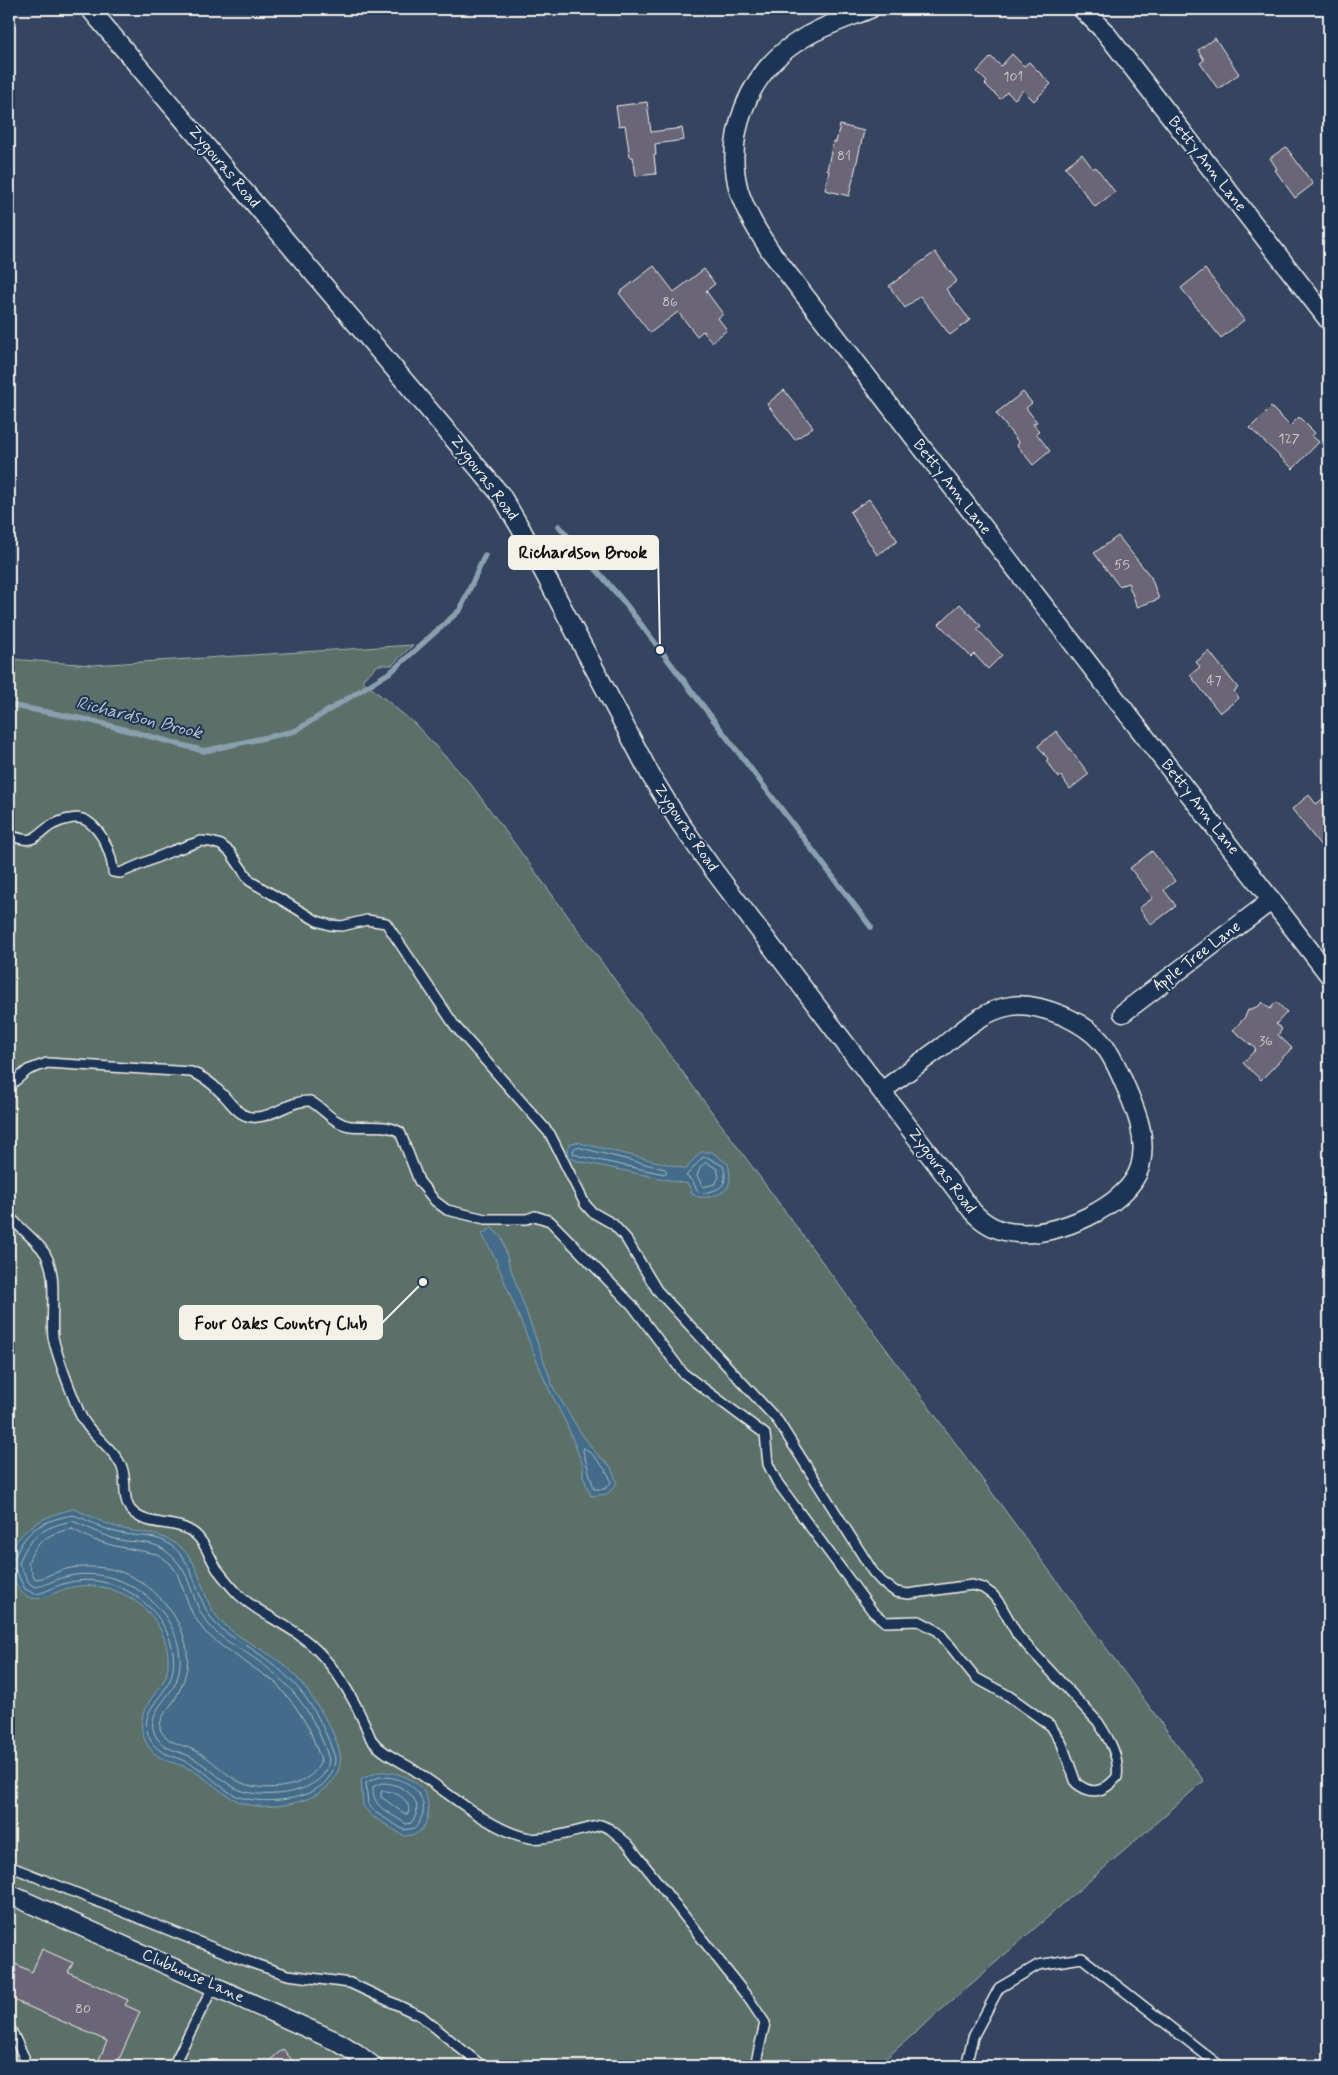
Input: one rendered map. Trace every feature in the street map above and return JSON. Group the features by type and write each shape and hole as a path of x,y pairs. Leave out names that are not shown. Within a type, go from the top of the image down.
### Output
{"street":[{"name":"Zygouras Road","path":"90,9 496,489 521,529 665,800 712,868 974,1212 980,1219 996,1229 1016,1234 1038,1233 1082,1218 1120,1196 1132,1183 1140,1168 1143,1145 1138,1116 1106,1045 1080,1024 1043,1009 1012,1006 990,1012 882,1091"},
{"name":"Betty Ann Lane","path":"870,9 815,32 794,44 776,59 748,97 740,119 735,142 735,166 746,212 771,252 1329,974"},
{"name":"Betty Ann Lane","path":"1082,9 1105,32 1329,321"},
{"name":"Apple Tree Lane","path":"1123,1012 1272,900"},
{"name":"Clubhouse Lane","path":"9,1894 338,2042 373,2066"}],"lane":[{"path":"9,835 19,839 31,839 52,824 74,818 87,821 102,839 110,853 114,872 120,873 200,841 211,842 222,845 230,852 250,880 317,921 330,926 342,926 367,920 386,923 455,1026 550,1134 585,1204 592,1212 613,1224 624,1237 657,1290 778,1421 873,1572 882,1582 896,1592 923,1593 972,1585 983,1588 994,1595 1018,1636 1098,1722 1108,1738 1117,1759 1117,1777 1111,1784 1098,1791 1091,1791 1081,1787 1076,1783 1058,1735 1051,1726 1009,1696 976,1678 938,1631 919,1622 885,1622 872,1612 777,1482 768,1464 765,1434 683,1373 632,1305 550,1221 535,1216 527,1219 485,1219 447,1210 435,1201 419,1181 400,1132 392,1127 350,1126 340,1123 310,1101 292,1103 258,1117 248,1116 240,1113 225,1099 222,1093 202,1076 191,1072 81,1064 47,1063 28,1070 9,1086"},
{"path":"9,1216 42,1249 47,1258 52,1276 54,1338 57,1350 80,1414 88,1427 116,1457 122,1467 128,1507 135,1515 142,1520 178,1525 197,1536 218,1569 240,1596 253,1607 298,1634 324,1656 341,1680 371,1740 378,1748 412,1768 509,1833 531,1839 541,1839 601,1825 610,1829 628,1844 749,1999 765,2023 755,2066"},
{"path":"9,1866 246,1961 288,1975 350,1983 421,2016 482,2066"},
{"path":"966,2066 973,2037 999,1988 1038,1964 1082,1958 1220,2066"},
{"path":"173,2066 214,1986"},
{"path":"9,2026 24,2057"}],"shaded area":[{"path":"413,645 392,665 378,665 362,680 415,724 470,783 1204,1781 877,2066 9,2066 9,659 92,665"}],"water":[{"path":"576,1142 687,1169 701,1152 712,1152 728,1164 729,1185 723,1192 718,1194 698,1197 693,1195 688,1184 578,1161 568,1157 569,1144"},
{"path":"492,1228 502,1238 509,1264 554,1389 595,1452 611,1467 617,1483 607,1494 591,1496 583,1476 583,1465 566,1423 546,1383 495,1258 482,1234"},
{"path":"74,1509 111,1525 157,1535 172,1542 188,1554 208,1601 219,1619 244,1640 273,1657 290,1670 323,1714 337,1742 340,1754 340,1764 335,1778 325,1788 307,1799 289,1804 249,1805 230,1797 192,1770 155,1754 143,1736 143,1715 166,1676 168,1663 164,1639 159,1627 151,1616 131,1598 105,1588 92,1586 78,1586 41,1598 31,1598 21,1592 12,1575 10,1561 12,1549 18,1539 38,1522 50,1516"},
{"path":"379,1772 402,1776 413,1781 422,1789 427,1799 428,1817 419,1832 404,1836 372,1816 363,1806 361,1779"}],"building":[{"path":"1215,38 1239,74 1218,89 1200,63 1204,60 1198,50"},
{"path":"1012,54 1024,66 1029,62 1051,84 1034,101 1023,90 1015,99 1007,92 1000,99 985,84 987,82 977,72 991,57 1001,66"},
{"path":"647,102 651,132 682,128 684,140 655,144 656,174 636,176 633,157 630,157 625,125 619,126 616,106"},
{"path":"840,125 864,131 849,196 825,190 833,142 836,142"},
{"path":"1286,147 1313,184 1295,198 1275,170 1277,169 1270,158"},
{"path":"1082,154 1093,169 1096,167 1115,192 1095,207 1065,167"},
{"path":"935,252 957,281 946,289 970,320 950,335 920,296 905,308 889,286"},
{"path":"654,266 674,292 704,269 715,284 706,291 723,314 718,318 727,330 712,342 703,331 697,336 678,312 650,333 619,293"},
{"path":"1205,269 1244,320 1221,338 1181,288"},
{"path":"784,390 813,427 795,440 767,404"},
{"path":"1023,392 1032,403 1026,408 1037,422 1033,424 1039,431 1036,433 1050,451 1033,465 996,413"},
{"path":"1271,407 1290,426 1299,417 1315,433 1312,436 1319,442 1293,469 1250,428"},
{"path":"869,499 898,541 877,555 850,512"},
{"path":"1118,536 1151,577 1159,599 1137,607 1128,583 1119,586 1094,553"},
{"path":"960,604 981,626 977,629 1002,655 988,669 974,654 971,657 939,624"},
{"path":"1209,651 1238,688 1234,691 1239,698 1220,713 1190,675 1200,667 1196,662"},
{"path":"1056,731 1089,774 1070,789 1061,776 1059,778 1046,761 1048,759 1038,746"},
{"path":"1329,794 1329,839 1321,846 1292,809 1309,795 1316,804"},
{"path":"1152,851 1175,881 1164,890 1176,906 1151,925 1139,908 1153,898 1130,868"},
{"path":"1262,1002 1270,1009 1276,1002 1287,1012 1276,1024 1282,1029 1278,1035 1292,1048 1261,1080 1243,1063 1256,1049 1233,1030 1245,1017 1248,1010 1259,1006"},
{"path":"42,1949 73,1963 68,1972 128,2000 125,2005 140,2012 116,2066 107,2066 98,2062 107,2041 9,1998 9,1961 32,1972"},
{"path":"283,2049 292,2060 285,2066 263,2066"}],"waterway":[{"name":"Richardson Brook","path":"559,526 624,602 871,927"},
{"name":"Richardson Brook","path":"9,705 89,720 204,751 295,731 392,671 460,610 485,555"}],"place":[{"name":"Richardson Brook","path":"660,650"},
{"name":"Four Oaks Country Club","path":"423,1282"}]}
